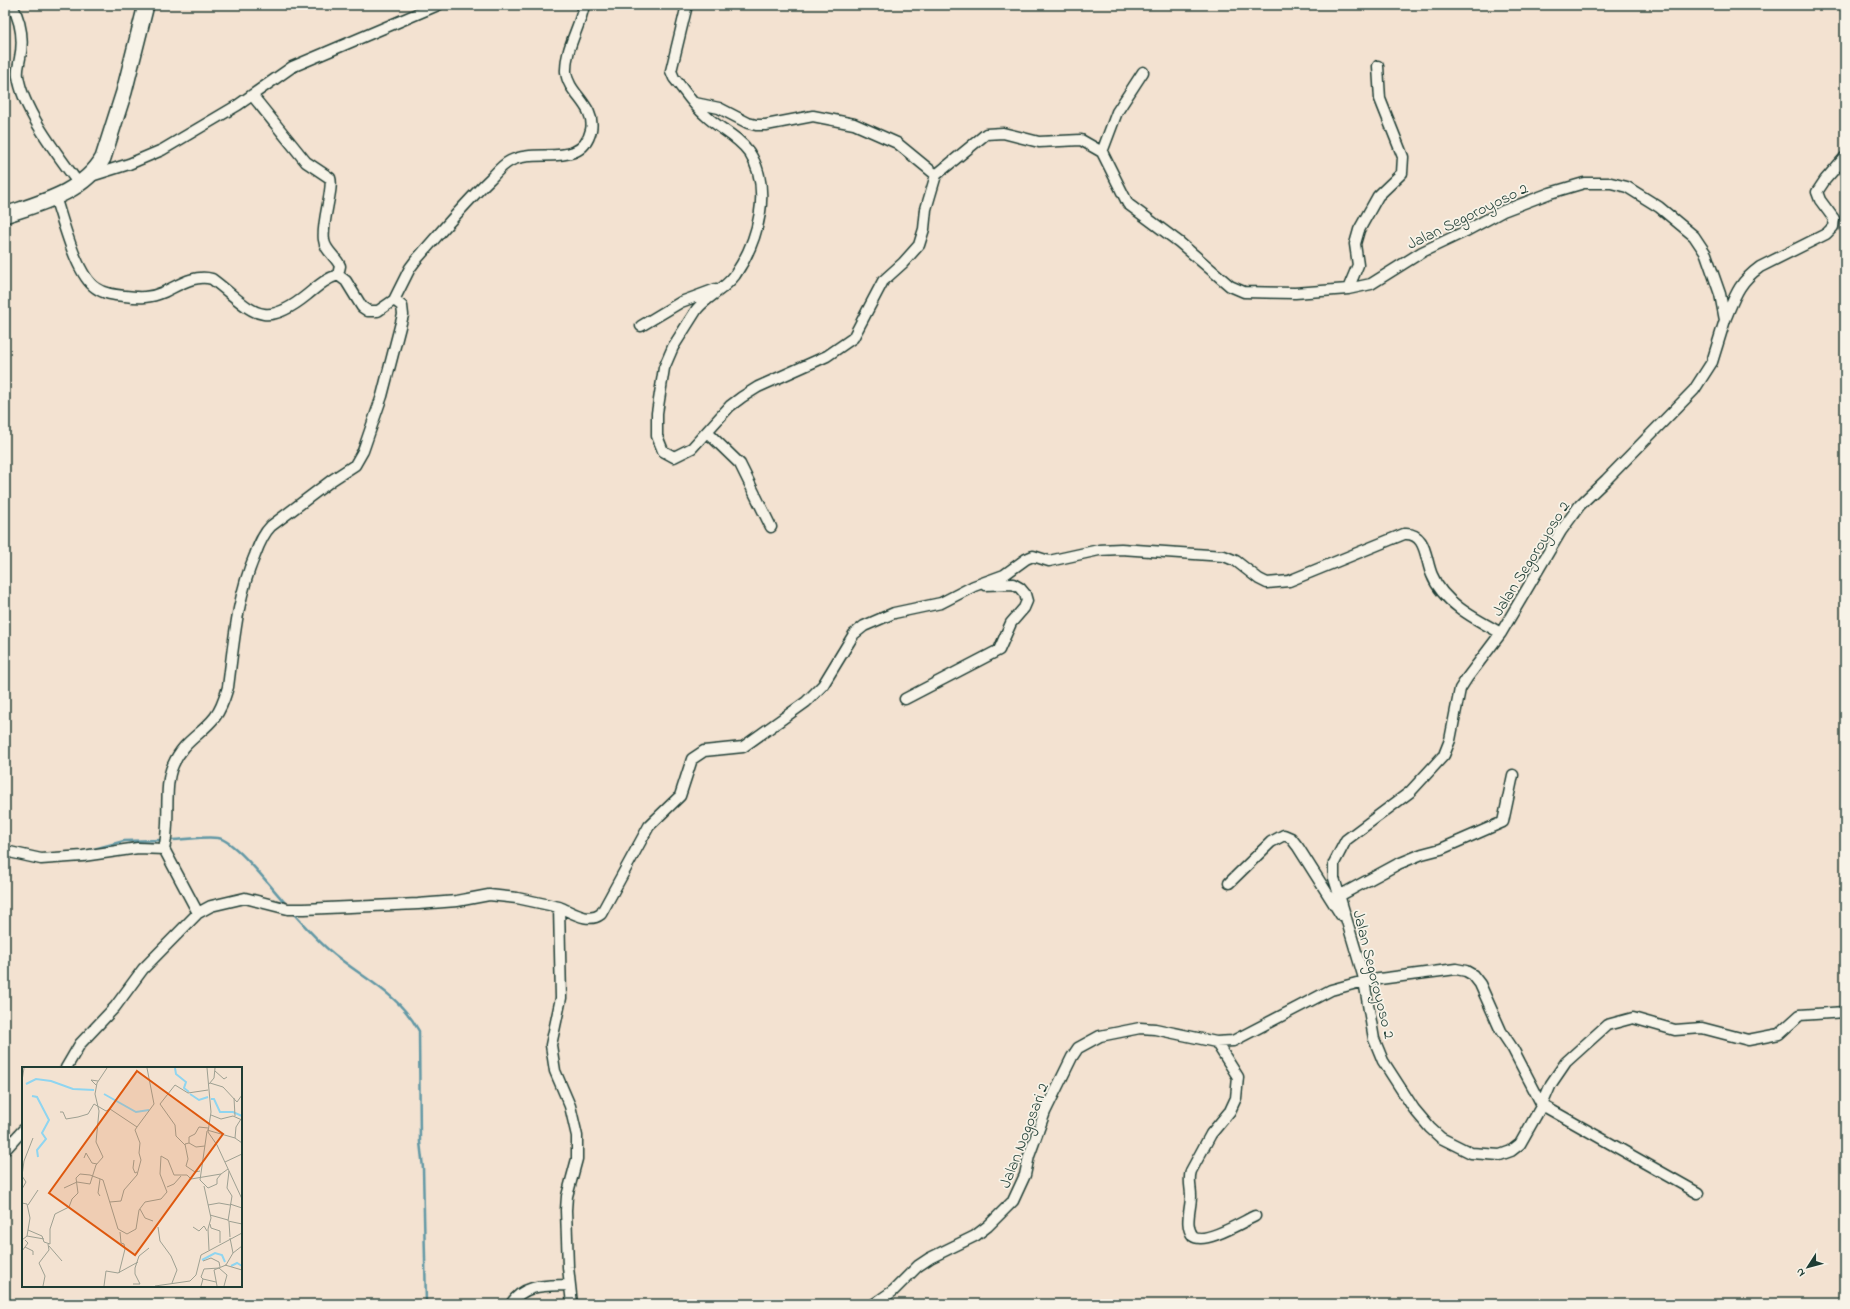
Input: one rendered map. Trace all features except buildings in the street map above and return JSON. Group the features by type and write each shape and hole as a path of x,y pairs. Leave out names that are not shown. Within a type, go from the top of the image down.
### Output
{"main road":[{"path":"5,215 55,197 91,176 103,158 124,92 146,5"}],"street":[{"path":"12,5 21,28 22,43 17,73 26,99 43,133 78,184"},
{"path":"91,176 128,164 162,150 252,95 292,67 438,5"},
{"path":"338,275 346,282 362,307 368,311 378,311 394,300 416,260 475,194 506,163 529,155 564,156 573,154 585,142 591,129 588,110 569,82 566,73 571,45 584,5"},
{"path":"687,5 671,71 704,115 723,128 749,152 760,177 761,207 754,235 736,274 697,309 666,359 657,413 657,436 663,451 668,456 674,457 684,454 708,433 730,406 742,397 758,387 827,356 853,338 883,281 903,263 919,245 924,229 926,209 936,175 986,134 1003,133 1039,142 1081,140 1102,152 1117,112 1143,72"},
{"path":"1348,289 1358,265 1355,244 1359,230 1378,196 1402,173 1403,157 1380,99 1378,66"},
{"path":"252,95 306,162 330,178 332,182 327,202 324,240 326,247 340,266 338,275"},
{"path":"694,103 719,108 748,123 756,125 766,125 813,116 854,124 897,143 936,175"},
{"name":"Jalan Segoroyoso 2","path":"1102,152 1128,204 1179,242 1230,286 1244,292 1295,293 1348,289 1371,284 1422,252 1503,211 1550,193 1584,183 1611,183 1627,187 1659,208 1694,236 1706,254 1720,294 1725,320 1712,362 1694,390 1580,505 1561,531 1501,633 1467,678 1460,690 1450,740 1444,755 1410,792 1392,807 1365,824 1346,840 1340,849 1333,870 1339,896 1364,981 1374,1039 1383,1061 1414,1109 1441,1138 1471,1153 1500,1155 1511,1151 1520,1144 1542,1105 1551,1084 1566,1062 1607,1024 1633,1018 1675,1030 1702,1028 1748,1040 1779,1034 1800,1015 1845,1012"},
{"path":"1725,320 1738,290 1743,281 1751,273 1826,234 1833,227 1834,219 1820,200 1817,192 1845,157"},
{"path":"55,197 80,269 91,284 102,292 139,298 154,297 191,280 204,277 212,279 251,309 258,312 276,314 292,307 325,280 338,275"},
{"path":"641,326 681,302 721,287"},
{"path":"198,913 164,849 167,836 169,778 172,766 184,746 214,718 225,698 228,687 240,601 247,572 264,534 271,526 332,480 350,470 359,459 382,396 403,315 402,306 394,300"},
{"path":"708,433 740,464 771,526"},
{"path":"67,1067 80,1044 115,1007 143,969 198,913 211,906 245,898 288,909 304,909 418,904 456,901 489,895 517,898 559,907 588,919 596,918 601,914 649,826 680,796 688,765 697,754 704,751 743,747 806,702 823,685 854,634 864,626 894,613 941,603 974,586 1004,575 1026,559 1033,556 1050,560 1099,550 1121,550 1224,556 1236,560 1259,579 1267,583 1290,580 1404,534 1410,533 1418,538 1424,546 1432,576 1455,605 1473,618 1501,633"},
{"path":"905,699 999,650 1012,623 1024,608 1027,601 1025,594 1020,588 1013,584 974,586"},
{"path":"1339,896 1398,864 1422,854 1442,849 1503,822 1512,775"},
{"path":"1229,883 1271,842 1284,835 1292,838 1348,927"},
{"path":"5,851 41,859 83,856 138,848 164,849"},
{"path":"559,907 561,998 551,1045 555,1071 575,1121 578,1150 567,1196 566,1210 569,1285 572,1304"},
{"name":"Jalan Nogosari 2","path":"874,1304 893,1291 918,1266 930,1258 975,1236 988,1226 1013,1201 1025,1175 1029,1156 1045,1112 1072,1057 1078,1048 1100,1036 1140,1028 1155,1029 1216,1042 1226,1042 1243,1037 1331,990 1364,981 1456,970 1466,971 1473,975 1480,984 1501,1031 1513,1049 1542,1105"},
{"path":"1216,1042 1235,1070 1238,1077 1237,1090 1230,1111 1212,1134 1189,1176 1191,1195 1188,1226 1193,1236 1201,1239 1212,1236 1255,1216"},
{"path":"1542,1105 1698,1193"},
{"path":"5,1150 22,1131"},
{"path":"511,1304 514,1300 532,1287 569,1285"}],"waterway":[{"path":"169,840 218,838 225,841 244,856 286,904"},
{"path":"90,850 124,841 162,840"},
{"path":"293,913 329,950 378,986 401,1006 419,1031 420,1142 423,1168 426,1304"}]}
